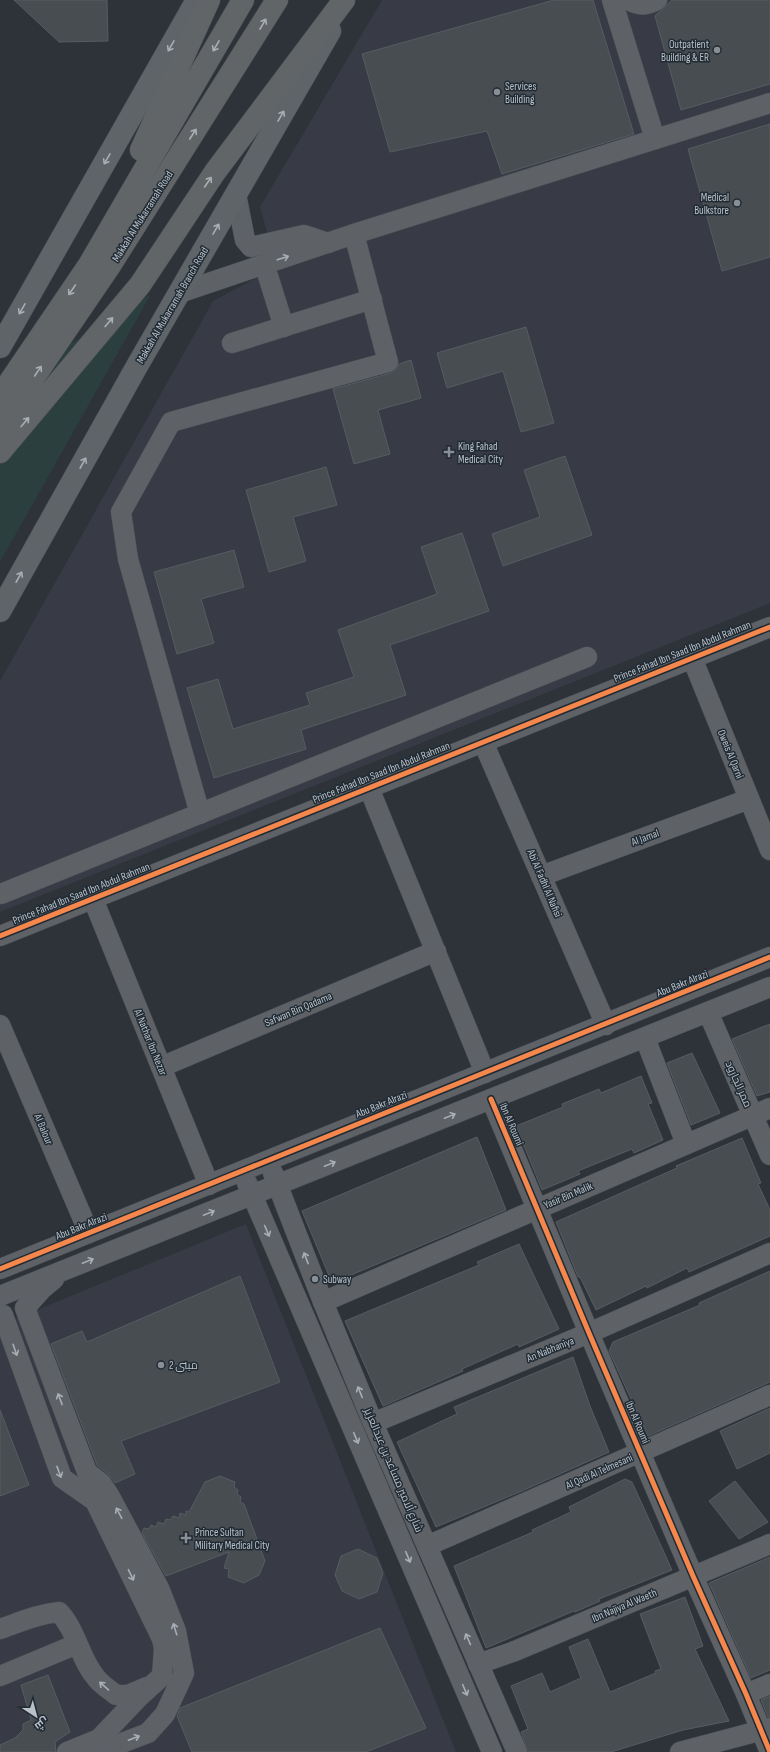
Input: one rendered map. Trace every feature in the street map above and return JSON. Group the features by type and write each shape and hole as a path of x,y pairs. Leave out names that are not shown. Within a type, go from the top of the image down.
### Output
{"highway":[{"path":"89,265 209,0"},
{"name":"Makkah Al Mukarramah Road","path":"0,396 89,265 243,0"},
{"name":"Makkah Al Mukarramah Road","path":"0,427 111,264 277,0"},
{"path":"0,452 140,285 215,172 344,0"}],"main road":[{"path":"0,347 197,0"},
{"name":"Makkah Al Mukarramah Branch Road","path":"0,611 179,293 348,0"}],"street":[{"path":"612,0 655,139"},
{"path":"628,0 638,5 648,5 657,0"},
{"path":"179,293 354,234 770,103"},
{"path":"236,194 245,240 251,246"},
{"path":"200,814 128,559 121,512 171,422 388,362 354,234"},
{"path":"232,275 251,246 304,235 328,243"},
{"path":"268,276 284,327"},
{"path":"232,343 372,299"},
{"name":"Prince Fahad Ibn Saad Ibn Abdul Rahman","path":"0,936 770,626"},
{"path":"1,894 587,657"},
{"name":"Oweis Al Qarni","path":"692,658 770,850"},
{"name":"Abi Al Fadhl Al Nafisi","path":"483,742 606,1025"},
{"path":"369,788 485,1073"},
{"name":"Al Jamal","path":"542,876 749,799"},
{"name":"Al Nathar Ibn Nezar","path":"93,898 209,1185"},
{"name":"Safwan Bin Qadama","path":"161,1067 436,951"},
{"name":"Abu Bakr Alrazi","path":"0,1269 606,1025 770,957"},
{"path":"0,1296 770,987"},
{"name":"ممر الجارود","path":"708,1012 762,1112 770,1156"},
{"name":"Al Balour","path":"2,1033 89,1233"},
{"path":"645,1038 686,1144"},
{"name":"Ibn Al Roumi","path":"491,1099 693,1576 746,1694 766,1729 770,1752"},
{"name":"Yasir Bin Malik","path":"323,1302 762,1112"},
{"name":"شارع ألامير مساعد بن عبدالعزيز","path":"268,1161 323,1302 373,1422 517,1752"},
{"path":"242,1172 492,1752"},
{"name":"An Nabhaniya","path":"373,1422 589,1333 770,1253"},
{"path":"65,1270 42,1289 25,1308 87,1472 101,1483 109,1495 160,1588 176,1630 184,1673 165,1714 148,1733 98,1752"},
{"path":"0,1315 3,1315 62,1478 95,1502 162,1639 164,1648 162,1676 139,1697 99,1739 66,1752"},
{"name":"Al Qadi Al Telmesani","path":"427,1546 770,1395"},
{"name":"Ibn Najiya Al Waeth","path":"478,1664 515,1651 770,1544"},
{"path":"0,1629 31,1617 46,1613 59,1612 67,1620 77,1644 96,1678 116,1696 128,1695 140,1691 162,1676"},
{"path":"0,1676 77,1644"},
{"path":"746,1694 770,1684"},
{"path":"476,1716 483,1718 489,1716 494,1712 496,1706"},
{"path":"680,1752 766,1729"}],"shaded area":[{"name":"King Fahad Medical City","path":"382,0 770,0 770,603 0,912 0,681 213,301 256,278 270,262 273,253 260,207"},
{"name":"Prince Sultan Military Medical City","path":"246,1224 456,1752 0,1752 0,1325"}],"green space":[{"path":"151,294 0,562 0,387"}],"building":[{"path":"14,0 107,0 108,41 59,42"},
{"name":"Services Building","path":"554,0 593,0 634,134 502,174 487,131 390,152 362,54"},
{"name":"Outpatient Building & ER","path":"672,0 770,0 770,84 681,110 655,16"},
{"name":"Medical Bulkstore","path":"770,124 770,257 722,271 688,149"},
{"path":"526,327 554,423 521,432 503,371 447,388 437,353"},
{"path":"411,360 421,398 378,410 390,454 354,464 333,389 391,373 396,370 399,364"},
{"path":"565,456 592,535 503,566 492,534 540,517 524,470"},
{"path":"326,467 337,505 293,517 306,561 269,572 246,490"},
{"path":"462,533 489,611 390,645 406,695 301,730 306,749 214,778 187,688 218,679 233,729 310,705 306,693 354,677 338,630 437,594 421,547"},
{"path":"234,550 244,587 201,599 214,643 177,654 154,572"},
{"path":"770,1024 770,1092 757,1096 732,1039"},
{"path":"692,1053 720,1113 691,1125 667,1063"},
{"path":"641,1076 652,1103 648,1104 663,1140 634,1153 632,1149 578,1171 580,1174 542,1190 516,1126 563,1107 562,1104 599,1089 601,1093"},
{"path":"477,1137 506,1210 332,1283 302,1211"},
{"path":"742,1138 761,1183 758,1184 770,1210 770,1236 689,1272 687,1268 647,1288 646,1286 596,1310 580,1277 578,1277 556,1222 677,1168 676,1166"},
{"path":"519,1244 559,1329 519,1347 518,1344 462,1369 463,1371 383,1406 345,1321 479,1265 477,1262"},
{"path":"770,1271 770,1382 648,1436 609,1351 613,1342 700,1305 699,1303"},
{"name":"مبنى 2","path":"240,1276 280,1382 121,1441 135,1474 115,1483 108,1474 97,1465 51,1344 82,1331 87,1342"},
{"path":"573,1357 590,1406 609,1452 436,1527 397,1442 457,1414 454,1407"},
{"path":"770,1408 770,1453 737,1469 720,1431"},
{"path":"0,1410 29,1485 0,1496"},
{"path":"220,1476 235,1482 234,1487 238,1490 237,1494 241,1497 240,1502 244,1504 265,1561 259,1575 244,1583 228,1577 229,1569 224,1568 229,1552 166,1576 142,1533 144,1528 149,1529 151,1525 156,1527 158,1522 164,1524 166,1519 170,1520 173,1516 179,1518 180,1513 186,1515 186,1511 189,1512 205,1482"},
{"path":"625,1479 632,1482 672,1570 599,1599 600,1601 575,1612 574,1611 486,1648 454,1566 533,1532 532,1530 571,1512 569,1507"},
{"path":"735,1481 768,1522 739,1539 709,1501"},
{"path":"358,1549 377,1558 383,1573 377,1592 359,1599 342,1591 335,1575 341,1556"},
{"path":"770,1557 770,1670 751,1678 709,1583"},
{"path":"685,1597 703,1646 695,1649 729,1721 683,1730 611,1752 528,1752 521,1732 528,1729 511,1686 542,1673 550,1692 581,1678 569,1647 588,1639 610,1692 656,1673 655,1671 661,1669 640,1614"},
{"path":"380,1628 426,1728 366,1752 192,1752 177,1716 180,1708"},
{"path":"48,1675 70,1732 55,1742 56,1752 0,1752 0,1745 15,1738 23,1730 23,1724 31,1720 21,1685"},
{"path":"770,1696 770,1717 768,1717 761,1700"}],"cycle path":[{"path":"0,936 770,627"},
{"path":"0,1269 770,957"},
{"path":"491,1099 589,1333 770,1752"}],"place":[{"name":"Outpatient Building & ER","path":"717,50"},
{"name":"Services Building","path":"497,92"},
{"name":"Medical Bulkstore","path":"737,203"},
{"name":"King Fahad Medical City","path":"449,452"},
{"name":"Subway","path":"315,1279"},
{"name":"مبنى 2","path":"161,1365"},
{"name":"Prince Sultan Military Medical City","path":"186,1538"}]}
